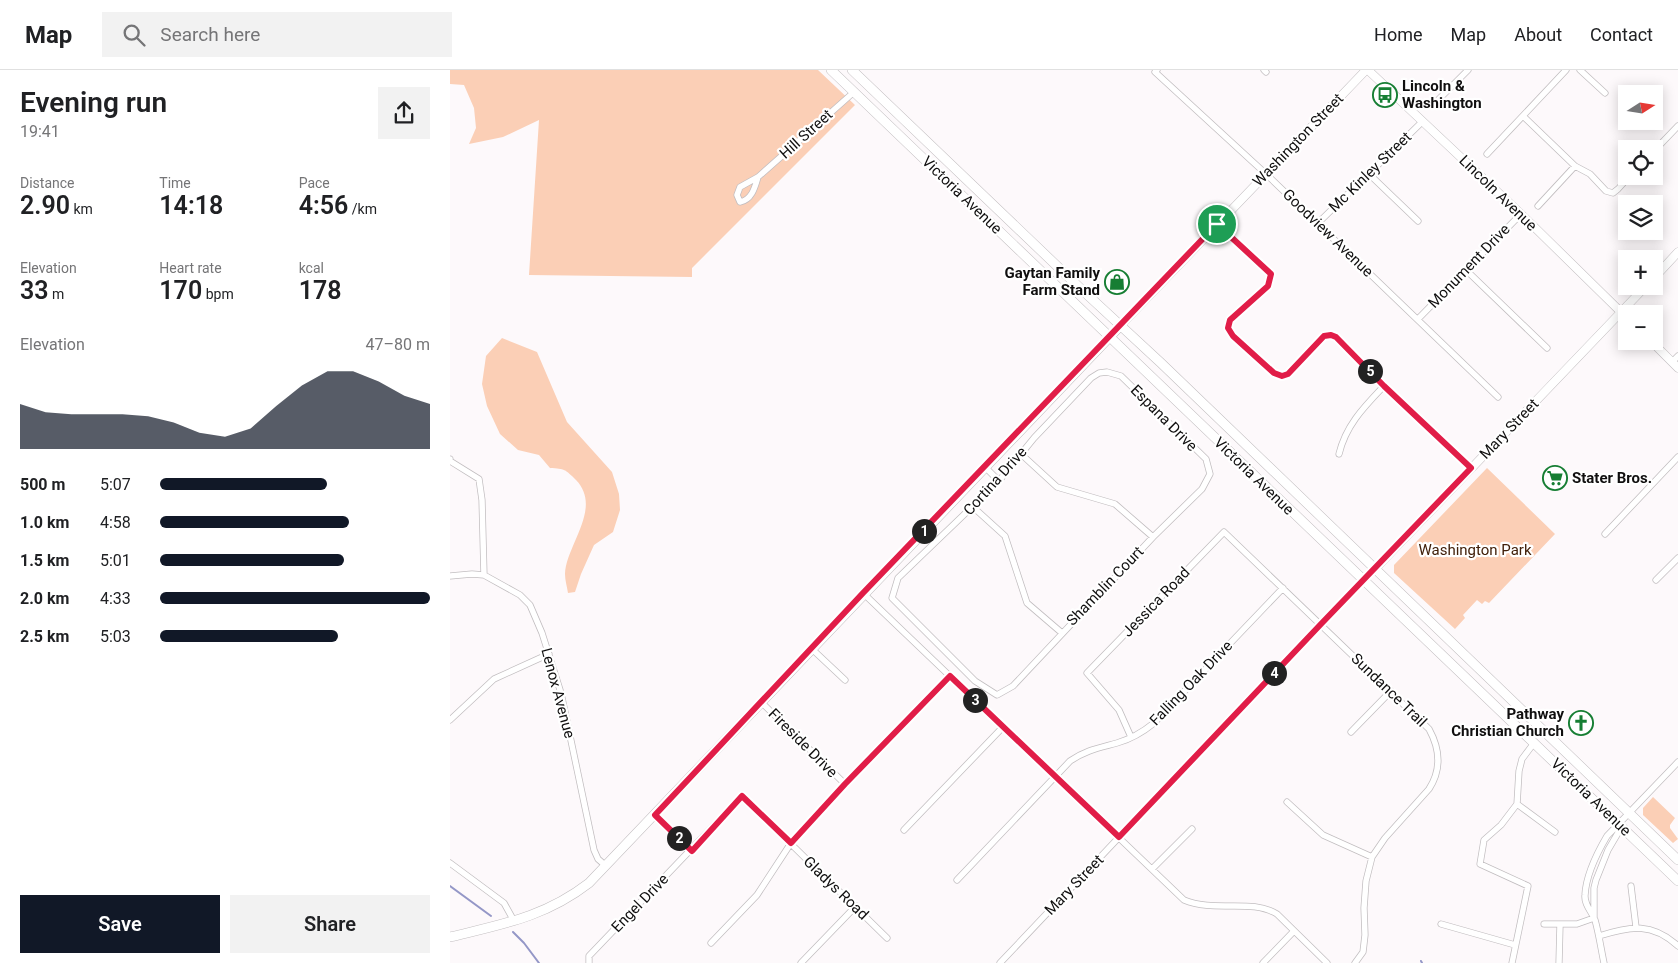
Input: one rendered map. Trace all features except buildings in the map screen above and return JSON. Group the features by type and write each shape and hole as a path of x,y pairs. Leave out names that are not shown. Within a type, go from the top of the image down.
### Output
{"main road":[{"name":"Victoria Avenue","path":"831,70 1678,881"},
{"name":"Victoria Avenue","path":"852,70 1121,325 1678,860"},
{"name":"Washington Street","path":"450,937 530,916 563,902 589,883 863,593 1121,325"}],"street":[{"name":"Washington Street","path":"1121,325 1367,70"},
{"name":"Lincoln Avenue","path":"1367,70 1521,214 1618,309"},
{"path":"1437,101 1468,70"},
{"path":"1486,154 1566,70"},
{"path":"1580,70 1605,93"},
{"name":"Goodview Avenue","path":"1156,71 1318,222 1498,397"},
{"name":"Hill Street","path":"758,177 854,92"},
{"path":"1523,116 1575,166 1590,174 1606,191 1612,192 1622,185"},
{"name":"Mc Kinley Street","path":"1318,222 1423,121"},
{"path":"1663,142 1678,126"},
{"path":"1538,206 1575,166"},
{"path":"1369,174 1418,221"},
{"name":"Monument Drive","path":"1418,319 1521,214"},
{"path":"1217,224 1271,274 1268,286 1230,320 1228,328 1233,336 1274,373 1282,376 1288,374 1324,336 1331,335 1336,337 1384,386 1471,468"},
{"path":"1663,268 1678,252"},
{"path":"1466,270 1546,348"},
{"name":"Mary Street","path":"1630,305 1639,295"},
{"name":"Mary Street","path":"1000,963 1321,624 1618,319"},
{"path":"1662,350 1676,362"},
{"name":"Cortina Drive","path":"997,695 975,681 892,598 898,578 999,481 1034,438 1091,378 1099,373 1107,372"},
{"name":"Espana Drive","path":"1107,372 1121,376 1206,459 1210,474"},
{"path":"1339,454 1349,426 1358,413 1384,386"},
{"path":"1021,454 1057,488 1115,504 1153,537"},
{"path":"1605,534 1678,457"},
{"path":"450,459 479,478 482,500 484,575 450,576"},
{"path":"985,467 999,481"},
{"name":"Shamblin Court","path":"997,695 1013,686 1153,537 1202,489 1210,474"},
{"path":"973,507 1005,536 1027,603 1062,632"},
{"name":"Sundance Trail","path":"1224,532 1429,728 1436,741 1439,765 1435,780 1430,789 1385,838 1372,857 1366,882 1363,952 1355,963"},
{"name":"Jessica Road","path":"1131,737 1119,710 1087,673 1224,532"},
{"path":"1656,580 1678,558"},
{"name":"Lenox Avenue","path":"484,575 526,600 535,615 561,693 594,850 598,859 606,866"},
{"name":"Falling Oak Drive","path":"957,880 1070,762 1089,750 1117,743 1143,732 1154,723 1283,588"},
{"path":"863,593 1184,900 1197,905 1257,906 1268,909 1277,914 1327,963"},
{"path":"812,649 845,680"},
{"path":"450,720 494,679 549,654"},
{"path":"711,943 757,895 791,843 845,784 950,676"},
{"path":"1351,732 1391,691"},
{"name":"Fireside Drive","path":"761,702 845,784"},
{"path":"904,830 1003,727"},
{"path":"1512,963 1528,886 1480,864 1484,840 1501,825 1517,804 1518,771 1522,759 1534,743"},
{"path":"1594,918 1588,909 1585,897 1590,874 1601,846 1607,836 1678,762"},
{"name":"Gladys Road","path":"742,796 887,938"},
{"name":"Engel Drive","path":"589,960 742,796"},
{"path":"1286,802 1323,835 1372,857"},
{"path":"1517,804 1555,832"},
{"path":"655,815 692,851"},
{"path":"1604,963 1594,918 1594,888 1608,850 1618,833 1619,824"},
{"path":"1152,869 1192,829"},
{"path":"450,864 504,904 514,921"},
{"path":"1631,886 1636,927"},
{"path":"801,963 856,906"},
{"path":"1544,924 1577,924 1594,918"},
{"path":"1441,924 1515,945"},
{"path":"1559,963 1560,925"},
{"path":"1599,936 1636,927 1656,931 1668,937 1678,946"},
{"path":"1264,963 1294,931"}],"green space":[{"path":"450,70 818,70 855,105 692,268 692,277 529,275 539,120 503,137 469,144 476,128 474,108 464,85 450,84"},
{"path":"502,338 537,352 567,422 612,472 619,494 620,510 613,532 594,545 575,592 568,593 565,574 571,551 585,514 586,502 583,491 576,480 567,472 562,469 550,468 539,455 518,450 500,434 487,406 482,384 486,356"},
{"name":"Washington Park","path":"1487,468 1555,534 1489,603 1485,601 1482,604 1477,600 1463,615 1465,618 1455,629 1394,573 1394,565"},
{"path":"1653,797 1675,818 1670,828 1678,839 1673,843 1643,815 1643,808"}],"waterway":[{"path":"450,886 491,916"},
{"path":"513,932 539,963"}],"place":[{"name":"Lincoln & Washington","path":"1385,95"},
{"name":"Gaytan Family Farm Stand","path":"1117,282"},
{"name":"Stater Bros.","path":"1555,478"},
{"name":"Pathway Christian Church","path":"1581,723"}],"route":[{"path":"1217,224 1271,274 1268,286 1230,320 1228,328 1233,336 1274,373 1282,376 1288,374 1324,336 1331,335 1336,337 1384,386 1471,468 1119,837 950,676 902,724 791,843 742,796 692,851 655,815 863,593 1217,224"}]}
